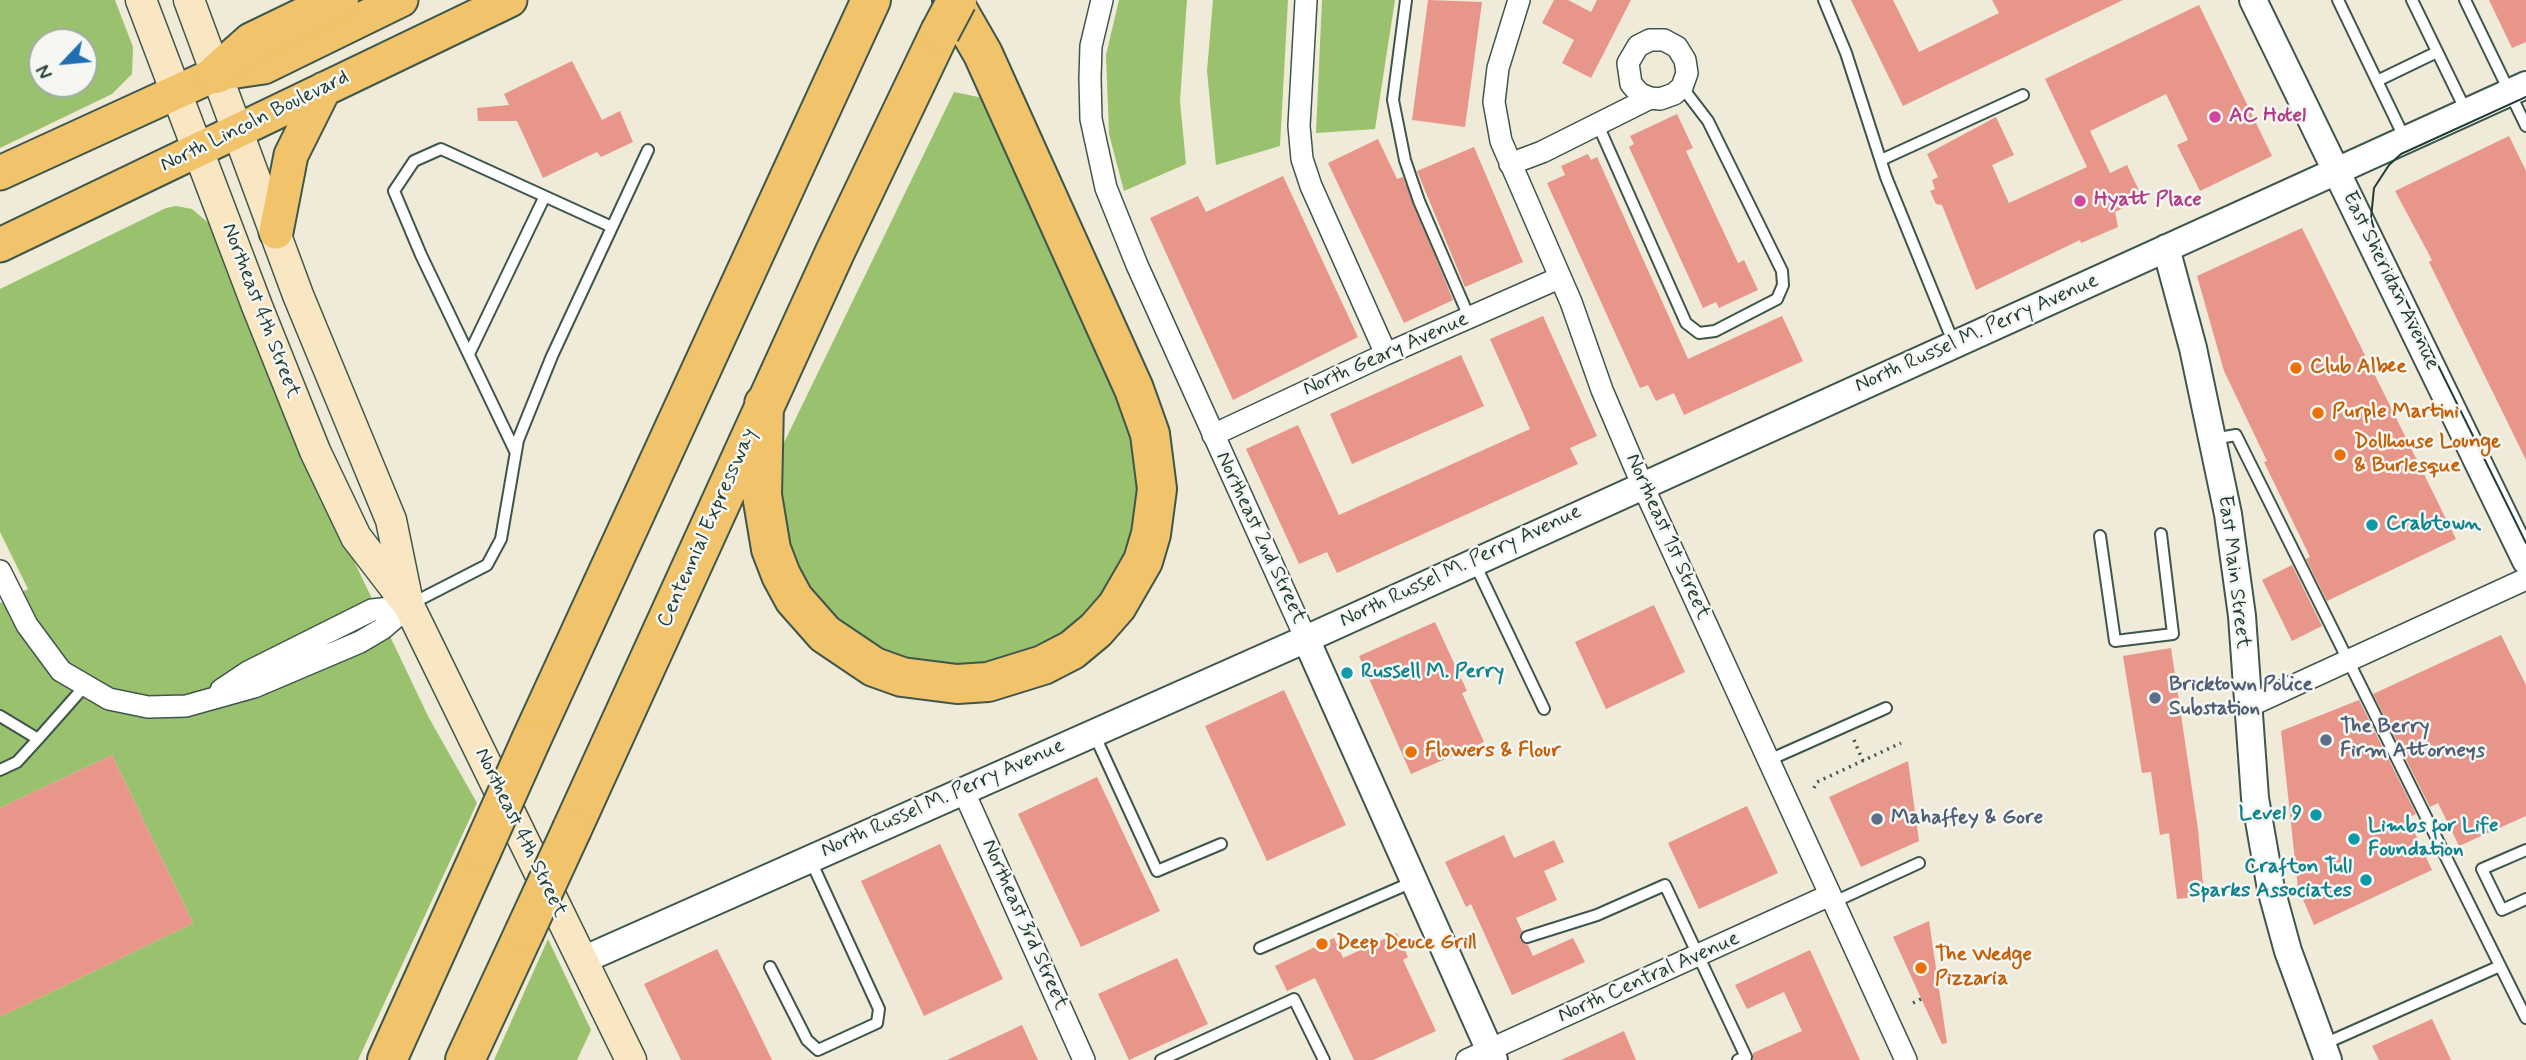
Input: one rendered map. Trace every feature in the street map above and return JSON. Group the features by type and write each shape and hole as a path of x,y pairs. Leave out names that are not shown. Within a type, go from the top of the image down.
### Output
{"highway":[{"path":"216,74 252,42 339,0"},
{"path":"387,1060 871,0"},
{"path":"764,404 762,495 771,550 781,575 794,599 825,634 874,667 902,677 957,684 988,682 1044,666 1072,650 1096,630 1117,606 1143,561 1152,534 1157,489 1150,434 1134,389 983,54 950,11"},
{"name":"Centennial Expressway","path":"465,1060 764,404 950,11"}],"main road":[{"name":"Northeast 4th Street","path":"141,0 261,317 315,451 356,537 409,606 631,1060"},
{"name":"Northeast 4th Street","path":"189,0 327,367 391,520 409,606"},
{"path":"0,173 216,74 264,67 401,0"},
{"name":"North Lincoln Boulevard","path":"0,245 510,0"},
{"path":"276,233 291,155 324,89"}],"street":[{"name":"Northeast 2nd Street","path":"1101,0 1091,47 1091,119 1106,188 1213,435 1415,881 1484,1057"},
{"path":"1306,0 1299,126 1303,159 1311,186 1386,354"},
{"name":"Northeast 1st Street","path":"1519,0 1504,43 1494,102 1501,141 1642,484 1906,1060"},
{"name":"East Sheridan Avenue","path":"2253,0 2526,561"},
{"path":"1650,40 1664,40 1677,47 1685,60 1687,74 1682,87 1674,94 1660,99 1650,98 1640,94 1631,84 1628,73 1631,54 1650,40"},
{"name":"North Russel M. Perry Avenue","path":"583,960 1093,731 1306,639 2336,169 2518,89"},
{"path":"1510,164 1598,125 1650,98"},
{"name":"East Main Street","path":"2166,248 2193,348 2228,514 2242,616 2255,798 2271,889 2288,951 2325,1052"},
{"name":"North Geary Avenue","path":"1213,435 1386,354 1559,278"},
{"path":"0,570 27,625 61,671 84,687 130,705 167,708 205,702 254,687 360,642 382,629 409,606"},
{"path":"2247,707 2526,579"},
{"name":"Northeast 3rd Street","path":"963,790 1084,1060"},
{"name":"North Central Avenue","path":"1484,1057 1699,956 1832,898"}],"lane":[{"path":"1406,0 1393,100 1405,160 1419,201 1469,317"},
{"path":"1824,0 1846,53 1881,160 1954,344"},
{"path":"2338,0 2405,139"},
{"path":"2412,0 2466,111"},
{"path":"2465,0 2518,89 2526,126"},
{"path":"2377,81 2437,52"},
{"path":"1598,125 1686,323 1699,333 1715,331 1777,299 1783,285 1782,271 1708,121 1682,87"},
{"path":"1881,160 2023,95"},
{"path":"515,451 421,256 394,191 414,161 441,149 612,227"},
{"path":"409,606 487,565 501,539 515,451 552,356 648,150"},
{"path":"469,354 544,198"},
{"path":"2213,439 2236,435 2526,1018"},
{"path":"2100,536 2115,641 2174,634 2161,534"},
{"path":"1474,561 1544,709"},
{"path":"0,770 17,762 84,687"},
{"path":"1769,760 1886,708"},
{"path":"0,716 38,739"},
{"path":"1093,731 1157,871 1221,844"},
{"path":"2526,849 2482,869 2502,910 2526,899"},
{"path":"770,967 807,1040 818,1050 877,1023 879,1009 810,858"},
{"path":"1832,898 1919,863"},
{"path":"1260,948 1415,881"},
{"path":"1527,937 1597,915 1665,885 1746,1057 1738,1060"},
{"path":"2325,1052 2500,966"},
{"path":"1161,1060 1294,999 1324,1060"}],"path":[{"path":"1847,725 1863,761"},
{"path":"1814,788 1817,782 1901,743"},
{"path":"1913,1003 1921,999"}],"green space":[{"path":"0,0 115,0 133,47 132,74 112,94 0,148"},
{"path":"1119,0 1187,0 1180,101 1186,164 1124,191 1109,134 1106,55"},
{"path":"1213,0 1288,0 1280,146 1216,165 1207,71"},
{"path":"1322,0 1395,0 1375,129 1316,133"},
{"path":"954,92 988,99 1141,440 1137,543 1079,630 992,670 891,661 812,600 779,534 779,453"},
{"path":"176,206 192,209 212,226 300,448 429,718 477,803 358,1060 0,1060 0,1017 193,923 112,755 0,808 0,603 28,589 0,532 0,289 166,208"},
{"path":"548,939 591,1030 577,1060 494,1060"}],"building":[{"path":"1428,0 1482,2 1465,127 1412,120"},
{"path":"1554,0 1568,0 1591,12 1597,0 1631,0 1591,78 1562,63 1574,40 1542,23"},
{"path":"1851,0 1893,0 1919,52 1999,13 1992,0 2123,0 1903,106"},
{"path":"2489,0 2526,0 2526,42 2512,48"},
{"path":"2199,5 2272,156 2200,191 2177,145 2188,140 2166,94 2090,131 2110,173 2127,165 2143,199 2115,212 2118,227 2081,243 2080,240 1976,290 1942,205 1936,204 1930,191 1935,189 1932,180 1938,177 1927,154 1996,117 2014,155 1992,165 2009,203 2087,167 2045,79"},
{"path":"572,61 602,120 620,111 633,142 601,157 597,152 543,178 517,121 478,121 477,108 509,105 504,94"},
{"path":"1677,114 1693,148 1686,151 1738,263 1744,260 1758,290 1719,308 1716,302 1703,308 1629,147 1634,144 1630,136"},
{"path":"2509,136 2526,171 2526,460 2429,262 2432,260 2395,191"},
{"path":"1378,139 1397,179 1403,177 1453,300 1404,323 1328,163"},
{"path":"1474,147 1523,262 1465,287 1417,171"},
{"path":"1588,154 1591,160 1597,157 1688,359 1782,316 1803,361 1684,415 1674,393 1656,401 1648,385 1640,388 1547,183 1565,175 1561,166"},
{"path":"1283,176 1358,337 1233,400 1150,218 1198,196 1206,212"},
{"path":"2302,228 2456,539 2327,601 2306,559 2310,557 2224,371 2197,276"},
{"path":"1543,316 1597,436 1570,448 1578,464 1337,573 1327,552 1299,564 1246,449 1298,425 1339,515 1530,429 1490,339"},
{"path":"1461,355 1484,406 1352,464 1330,414"},
{"path":"2292,565 2322,626 2292,641 2262,580"},
{"path":"1654,605 1685,672 1606,709 1575,642"},
{"path":"1435,622 1467,691 1462,693 1484,742 1411,774 1359,656"},
{"path":"2501,635 2526,685 2526,816 2459,846 2438,803 2430,807 2373,694"},
{"path":"2171,648 2198,829 2204,896 2177,899 2169,833 2160,835 2151,772 2142,773 2123,656"},
{"path":"1284,690 1346,825 1267,861 1205,726"},
{"path":"2359,700 2416,814 2408,818 2432,870 2314,925 2298,888 2281,731"},
{"path":"112,755 193,923 0,1017 0,808"},
{"name":"Mahaffey & Gore","path":"1908,761 1919,841 1861,867 1829,797"},
{"path":"1097,777 1160,911 1081,947 1018,814"},
{"path":"1747,806 1778,873 1699,909 1668,843"},
{"path":"1504,835 1514,858 1554,840 1564,862 1544,871 1557,900 1516,918 1522,931 1520,940 1528,945 1533,956 1573,938 1585,962 1512,995 1471,904 1466,907 1445,862"},
{"path":"940,844 1003,979 924,1016 861,881"},
{"name":"The Wedge Pizzaria","path":"1929,921 1947,1043 1942,1044 1893,937"},
{"path":"1397,933 1408,957 1403,960 1436,1031 1373,1060 1354,1060 1315,978 1287,991 1275,966 1334,938 1343,958"},
{"path":"717,949 772,1060 681,1060 644,984"},
{"path":"1810,950 1860,1060 1753,1060 1753,1053 1802,1031 1784,992 1747,1009 1735,985"},
{"path":"1177,958 1208,1024 1129,1060 1098,994"},
{"path":"2432,1019 2451,1060 2379,1060 2372,1046"},
{"path":"1022,1025 1038,1060 947,1060"},
{"path":"1624,1031 1636,1060 1561,1060"}],"tram line":[{"path":"2526,97 2401,154 2389,165 2374,188 2371,218 2378,244 2526,543"}],"place":[{"name":"AC Hotel","path":"2215,117"},
{"name":"Hyatt Place","path":"2080,201"},
{"name":"Club Albee","path":"2296,368"},
{"name":"Purple Martini","path":"2318,413"},
{"name":"Dollhouse Lounge & Burlesque","path":"2340,455"},
{"name":"Crabtown","path":"2372,525"},
{"name":"Russell M. Perry","path":"1347,673"},
{"name":"Bricktown Police Substation","path":"2155,698"},
{"name":"The Berry Firm Attorneys","path":"2326,740"},
{"name":"Flowers & Flour","path":"1411,752"},
{"name":"Level 9","path":"2316,815"},
{"name":"Mahaffey & Gore","path":"1877,819"},
{"name":"Limbs for Life Foundation","path":"2354,839"},
{"name":"Crafton Tull Sparks Associates","path":"2366,880"},
{"name":"Deep Deuce Grill","path":"1322,944"},
{"name":"The Wedge Pizzaria","path":"1921,968"}]}
